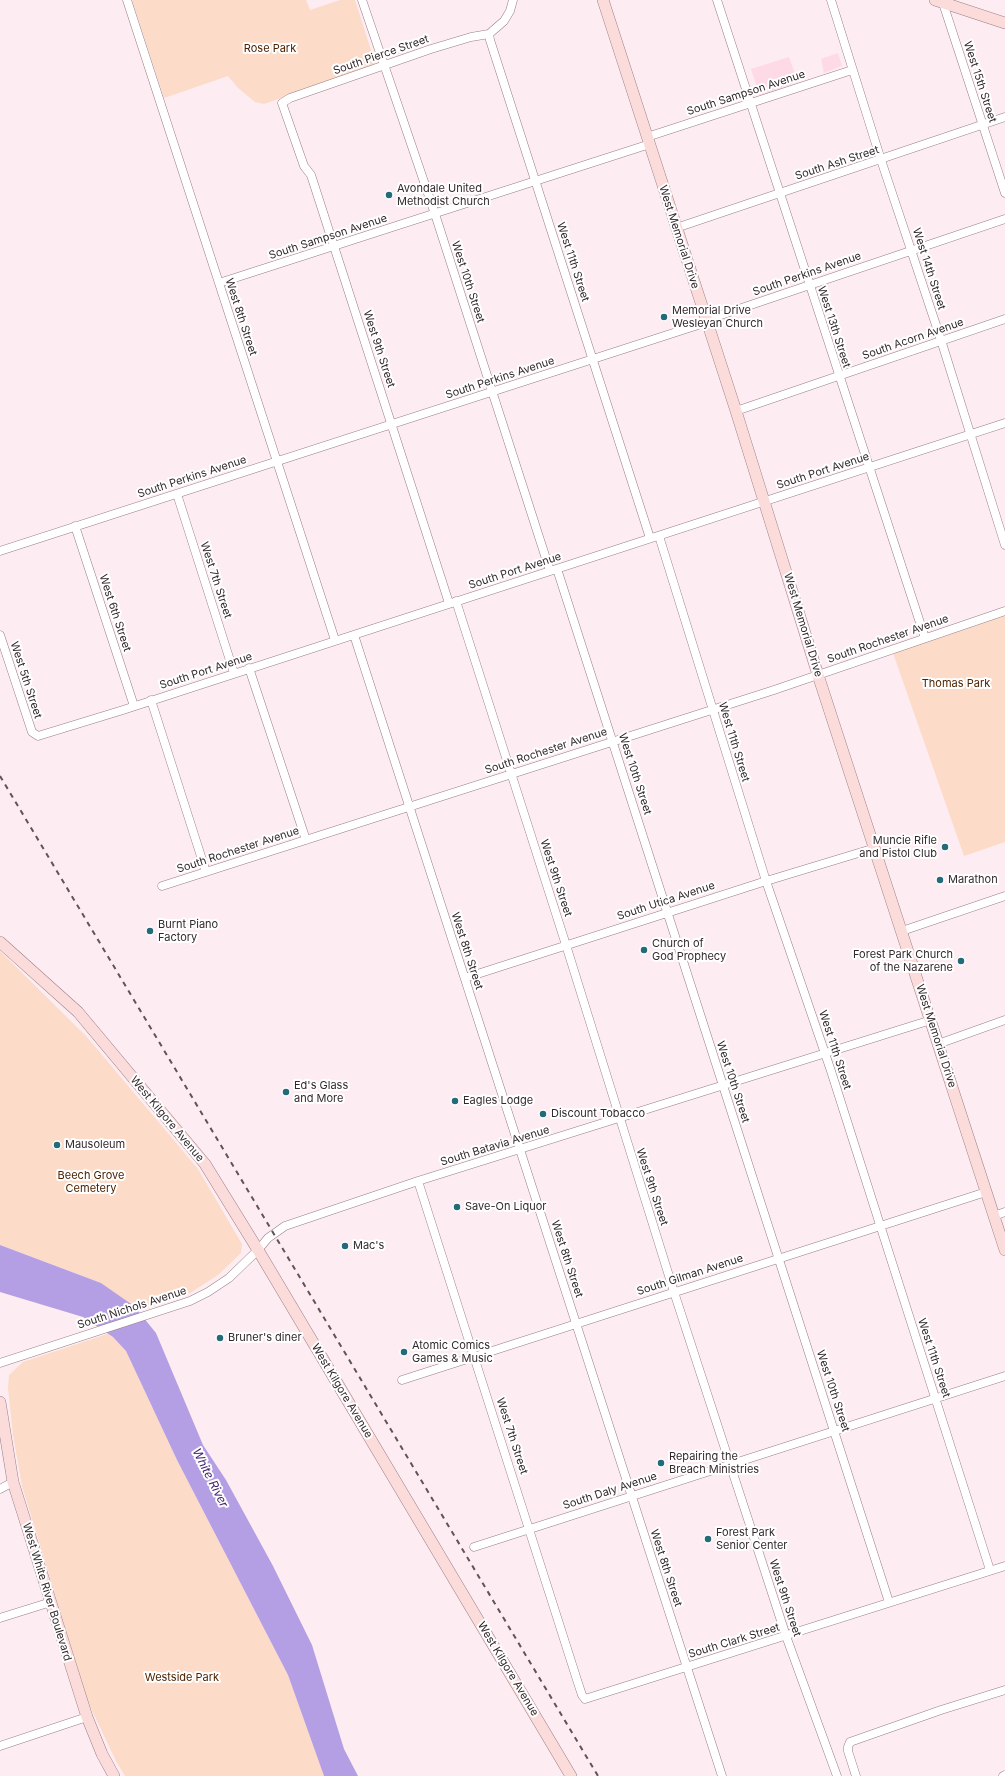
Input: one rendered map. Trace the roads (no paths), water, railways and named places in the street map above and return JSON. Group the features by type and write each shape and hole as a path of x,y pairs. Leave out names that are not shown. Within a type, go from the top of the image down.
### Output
{"main road":[{"name":"West Memorial Drive","path":"603,0 736,411 818,675 1005,1250"},
{"path":"940,1 1005,23"},
{"name":"West Kilgore Avenue","path":"0,942 83,1018 205,1164 258,1250 571,1776"},
{"name":"West White River Boulevard","path":"0,1402 13,1482 87,1717 102,1754 114,1776"}],"street":[{"name":"West 8th Street","path":"127,0 335,640"},
{"name":"West 10th Street","path":"362,0 383,66 435,214 492,392 613,741 889,1602"},
{"path":"489,34 504,21 510,11 513,0"},
{"name":"West 13th Street","path":"717,0 868,468 925,638"},
{"name":"West 14th Street","path":"831,0 881,160 941,340 1005,545"},
{"name":"West 15th Street","path":"940,1 1005,193"},
{"name":"South Pierce Street","path":"282,103 290,98 432,49 471,37 489,34"},
{"name":"West 11th Street","path":"489,34 650,538"},
{"name":"South Sampson Avenue","path":"219,283 535,181 648,141 750,102 852,70"},
{"name":"West 9th Street","path":"282,103 304,166 311,175 392,425 512,774 674,1292 786,1636 837,1776"},
{"name":"South Ash Street","path":"676,228 1005,117"},
{"name":"South Perkins Avenue","path":"0,551 695,326 1005,219"},
{"name":"South Acorn Avenue","path":"736,411 1005,319"},
{"name":"South Port Avenue","path":"32,732 38,736 134,706 1005,423"},
{"name":"West 7th Street","path":"177,494 234,673"},
{"name":"West 6th Street","path":"75,526 134,706"},
{"name":"West 11th Street","path":"659,536 766,881 824,1053 990,1570"},
{"name":"South Rochester Avenue","path":"162,886 818,675 1005,611"},
{"name":"West 5th Street","path":"0,635 32,732"},
{"name":"West 8th Street","path":"354,635 722,1776"},
{"path":"249,668 306,840"},
{"path":"151,700 206,872"},
{"name":"South Utica Avenue","path":"465,978 766,881 875,848"},
{"path":"902,931 1005,896"},
{"name":"South Batavia Avenue","path":"274,1233 285,1226 418,1181 931,1020"},
{"path":"938,1044 1005,1020"},
{"name":"West 7th Street","path":"418,1181 584,1698"},
{"name":"South Gilman Avenue","path":"402,1380 986,1192"},
{"path":"994,1216 1005,1212"},
{"name":"South Nichols Avenue","path":"0,1363 60,1342 178,1306 208,1292 228,1278 274,1233"},
{"name":"South Daly Avenue","path":"474,1547 631,1495 731,1465 1005,1376"},
{"path":"0,1489 13,1482"},
{"name":"South Clark Street","path":"584,1698 589,1699 1005,1566"},
{"path":"0,1618 51,1602"},
{"path":"856,1776 848,1751 850,1742 941,1710 1005,1690"},
{"path":"0,1746 87,1717"}],"water":[{"name":"White River","path":"0,1245 101,1283 134,1306 156,1333 203,1445 226,1480 273,1566 312,1645 344,1749 358,1776 324,1776 288,1675 177,1460 126,1351 113,1337 83,1317 0,1292"}],"railway":[{"path":"0,776 598,1776"}],"place":[{"name":"Avondale United Methodist Church","path":"389,195"},
{"name":"Memorial Drive Wesleyan Church","path":"664,317"},
{"name":"Muncie Rifle and Pistol Club","path":"945,847"},
{"name":"Marathon","path":"940,880"},
{"name":"Burnt Piano Factory","path":"150,931"},
{"name":"Church of God Prophecy","path":"644,950"},
{"name":"Forest Park Church of the Nazarene","path":"961,961"},
{"name":"Ed's Glass and More","path":"286,1092"},
{"name":"Eagles Lodge","path":"455,1101"},
{"name":"Discount Tobacco","path":"543,1114"},
{"name":"Mausoleum","path":"57,1145"},
{"name":"Save-On Liquor","path":"457,1207"},
{"name":"Mac's","path":"345,1246"},
{"name":"Bruner's diner","path":"220,1338"},
{"name":"Atomic Comics Games & Music","path":"404,1352"},
{"name":"Repairing the Breach Ministries","path":"661,1463"},
{"name":"Forest Park Senior Center","path":"708,1539"}],"park label":[{"name":"Rose Park","path":"270,49"},
{"name":"Thomas Park","path":"956,684"},
{"name":"Beech Grove Cemetery","path":"91,1182"},
{"name":"Westside Park","path":"182,1678"}]}
